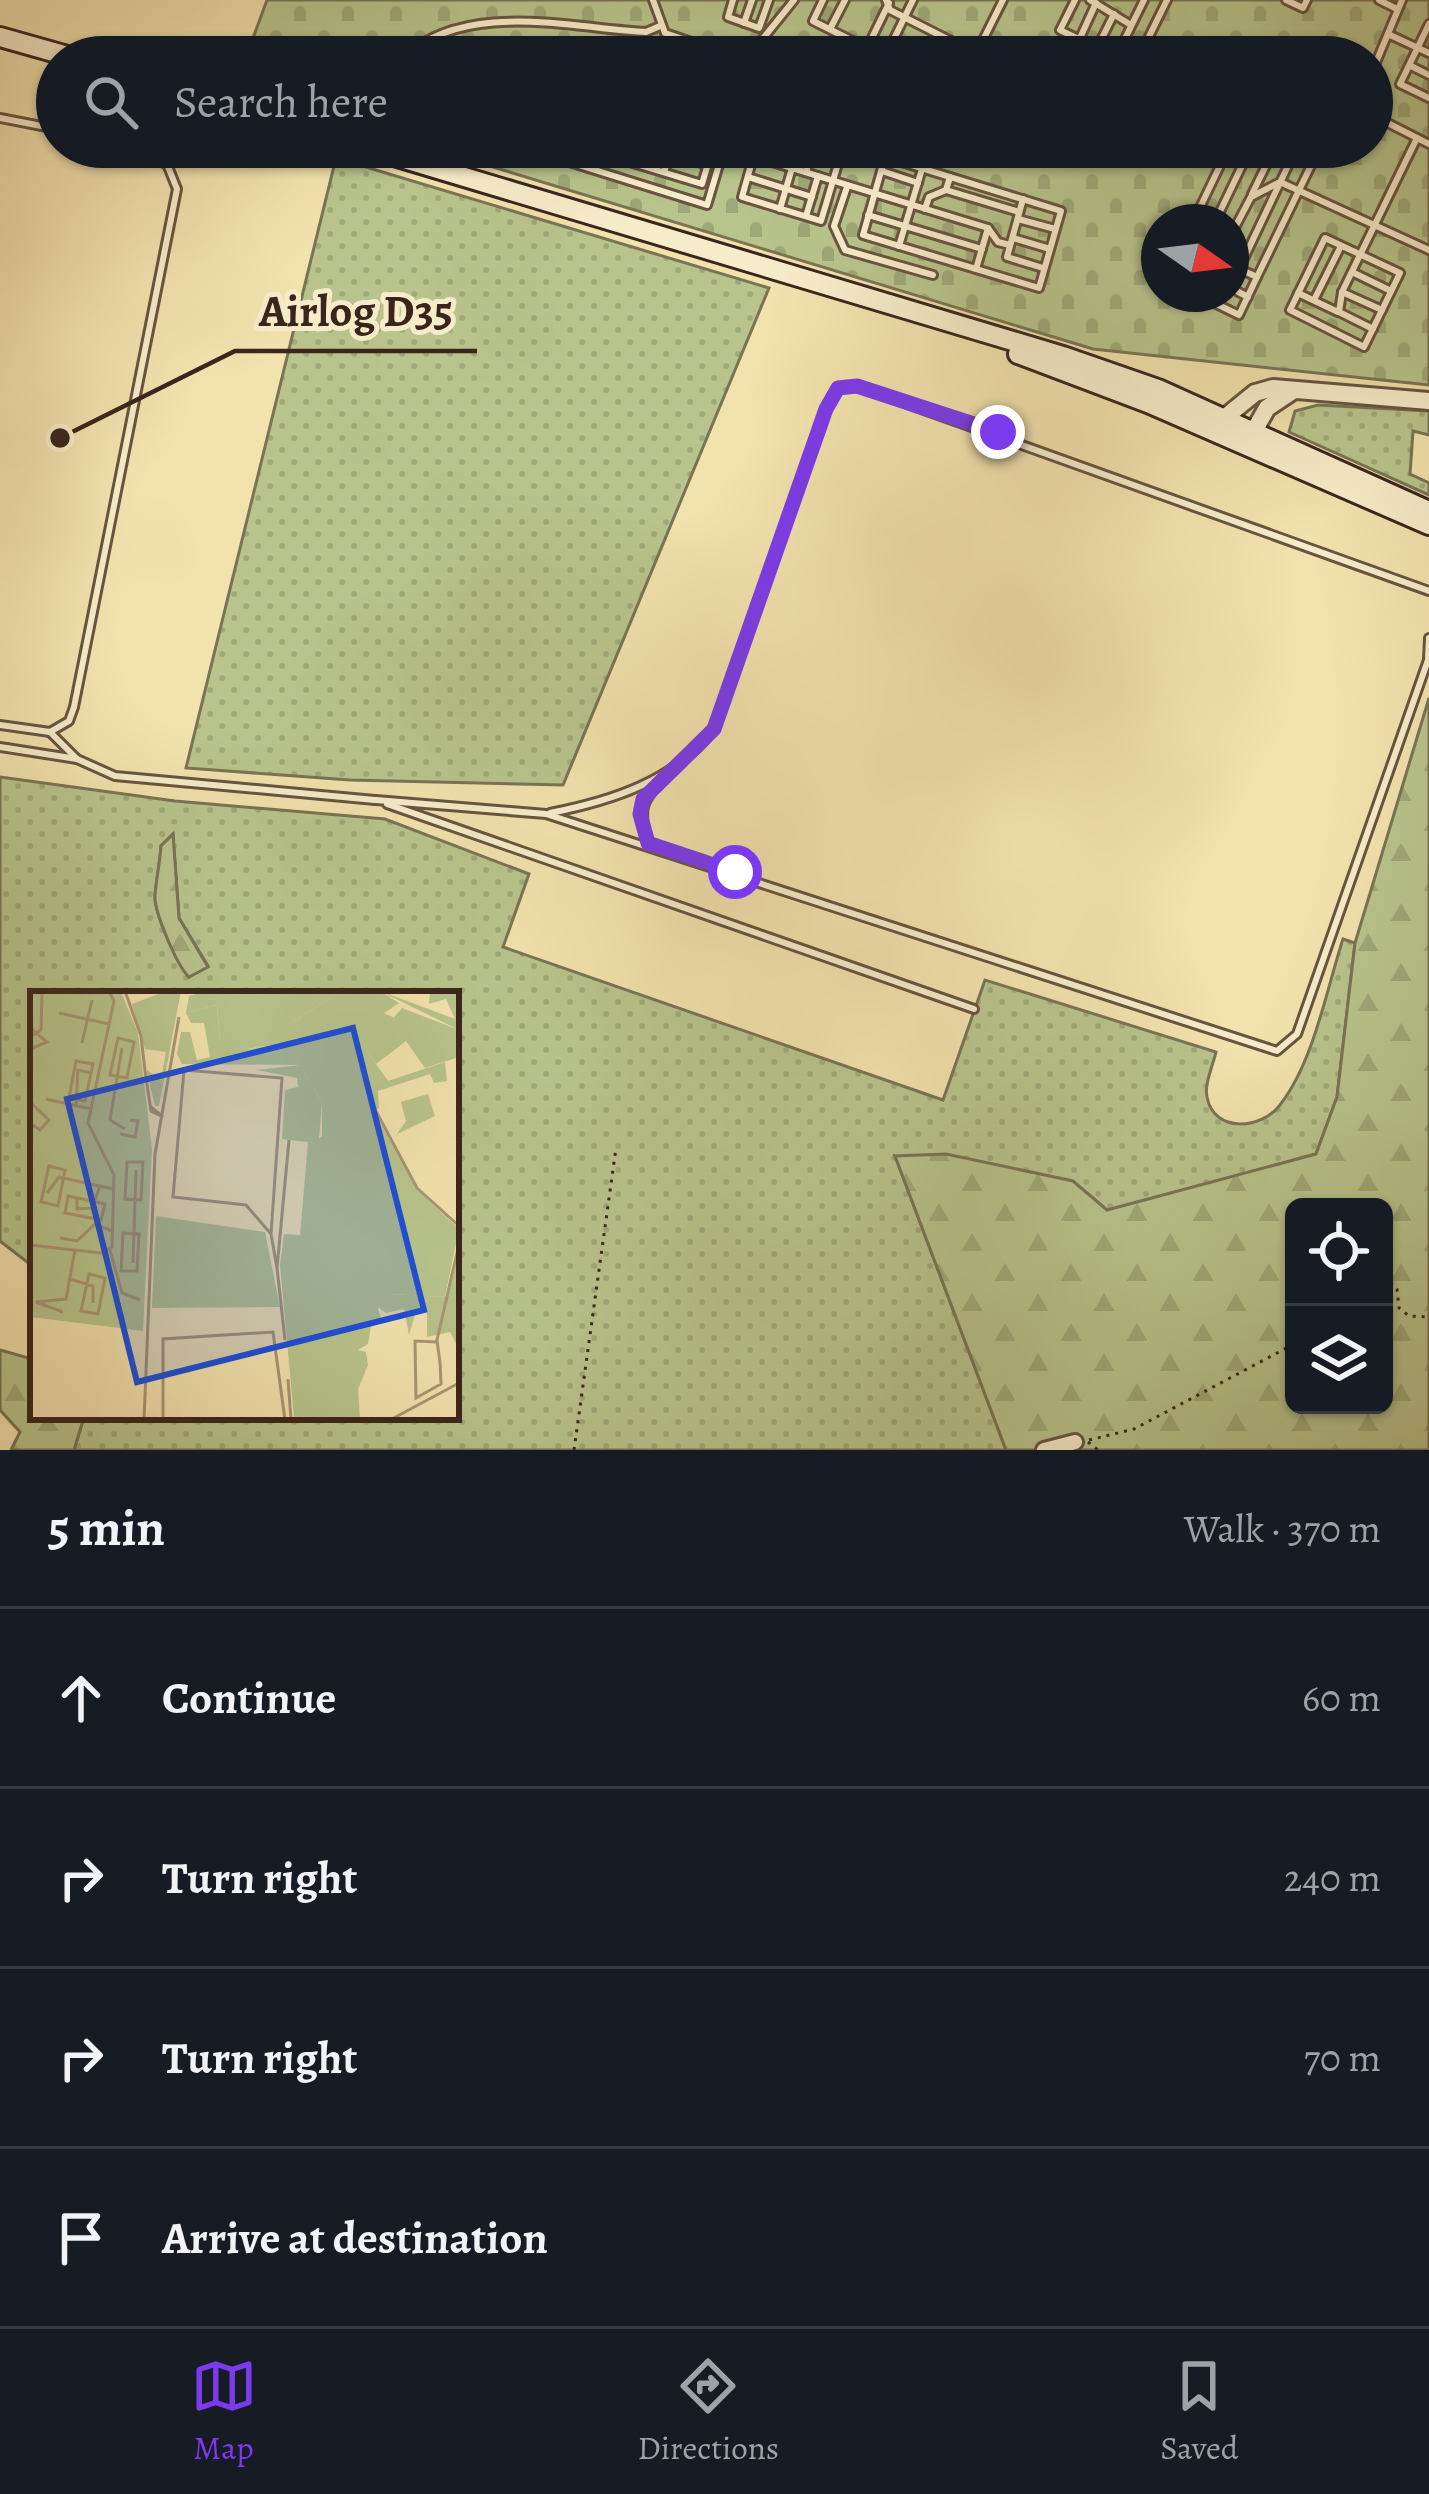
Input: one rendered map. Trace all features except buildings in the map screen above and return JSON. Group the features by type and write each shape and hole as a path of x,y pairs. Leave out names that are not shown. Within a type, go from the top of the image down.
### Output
{"main road":[{"path":"0,37 36,47"},
{"path":"432,168 918,317 1063,356 1230,427 1429,525"},
{"path":"1230,427 1254,431 1429,511"}],"street":[{"path":"1254,431 1267,408 1294,390"},
{"path":"1230,427 1255,393 1294,390 1429,401"},
{"path":"1044,1450 1081,1442"}],"lane":[{"path":"653,0 660,26 670,36"},
{"path":"734,0 728,17 759,28 769,0"},
{"path":"743,22 752,0"},
{"path":"765,36 794,0"},
{"path":"823,0 813,21 843,36"},
{"path":"830,29 845,0"},
{"path":"895,36 913,0"},
{"path":"985,36 1003,0"},
{"path":"1073,36 1060,30 1075,0"},
{"path":"1149,36 1167,0"},
{"path":"1286,0 1303,8 1307,0"},
{"path":"1379,0 1397,9"},
{"path":"1402,0 1390,34 1429,52"},
{"path":"1126,36 1142,1"},
{"path":"872,36 888,2 904,17 940,36"},
{"path":"1080,36 1093,2 1131,25"},
{"path":"1103,36 1115,13"},
{"path":"438,36 498,23 535,21 646,32 660,26"},
{"path":"1428,27 1400,84 1429,98"},
{"path":"1409,65 1429,75"},
{"path":"0,118 36,125"},
{"path":"1393,126 1429,144"},
{"path":"1339,312 1342,292 1417,138"},
{"path":"0,725 50,732 69,721 74,707 176,189 168,168"},
{"path":"588,168 707,205 718,168"},
{"path":"651,168 702,184 706,168"},
{"path":"664,172 665,168"},
{"path":"751,168 742,197 821,221 837,168"},
{"path":"780,209 792,168 988,228 998,242 1050,249"},
{"path":"806,172 807,168"},
{"path":"881,168 863,235 899,246 1039,288 1061,211 922,168 899,246"},
{"path":"1202,204 1219,168"},
{"path":"1224,204 1241,168"},
{"path":"1247,204 1265,168"},
{"path":"1249,241 1287,168"},
{"path":"1249,295 1310,168"},
{"path":"880,171 918,183"},
{"path":"806,217 818,176"},
{"path":"748,177 812,197"},
{"path":"946,190 950,177"},
{"path":"1280,182 1429,250"},
{"path":"1251,197 1280,182"},
{"path":"847,185 834,226 845,250 933,275"},
{"path":"925,209 928,196 946,190 1055,230"},
{"path":"1023,199 1007,257 1044,268"},
{"path":"868,215 982,249"},
{"path":"976,269 988,228"},
{"path":"1325,238 1341,246 1400,273 1364,346 1290,310 1325,238"},
{"path":"1314,300 1341,246"},
{"path":"1352,272 1391,291"},
{"path":"1249,274 1257,278"},
{"path":"1342,292 1382,310"},
{"path":"1298,293 1373,329"},
{"path":"648,843 640,814 643,799 714,729 826,409 838,388 857,386 998,432 1429,591"},
{"path":"0,747 77,760 115,776 546,814 648,843 1277,1051 1298,1034 1428,660 1429,638"},
{"path":"50,732 77,760"},
{"path":"546,814 600,803 674,768"},
{"path":"376,800 974,1009"}],"path":[{"path":"574,1450 616,1148"},
{"path":"1393,1285 1399,1308 1409,1316 1429,1317"},
{"path":"1081,1442 1135,1429 1285,1349"}],"green space":[{"path":"267,0 1429,0 1429,385 1093,349 496,168 1393,168 1393,36 254,36"},
{"path":"334,168 369,168 769,288 563,785 350,780 186,768"},
{"path":"1318,405 1429,411 1429,435 1413,431 1410,474 1429,483 1429,495 1289,432 1295,411"},
{"path":"1429,698 1429,1450 1006,1450 895,1156 946,1154 1073,1181 1107,1210 1316,1154 1337,1097 1355,943"},
{"path":"0,777 175,801 385,819 529,874 503,947 943,1100 985,980 1216,1052 1207,1087 1211,1109 1228,1122 1262,1119 1280,1105 1302,1068 1343,939 1355,943 1337,1097 1316,1154 1107,1211 895,1156 1006,1450 74,1450 83,1420 459,1420 459,991 30,991 30,1264 0,1241","holes":["173,835 179,918 208,966 189,977 156,904 161,846"]},
{"path":"173,834 179,918 208,967 189,977 173,950 156,903 161,846"},
{"path":"0,1350 30,1357 30,1420 83,1420 74,1450 11,1450 20,1432 0,1410"}],"place":[{"name":"Airlog D35","path":"60,438"}],"route":[{"path":"735,872 648,843 640,814 643,799 714,729 826,409 838,388 857,386 998,432"}]}
